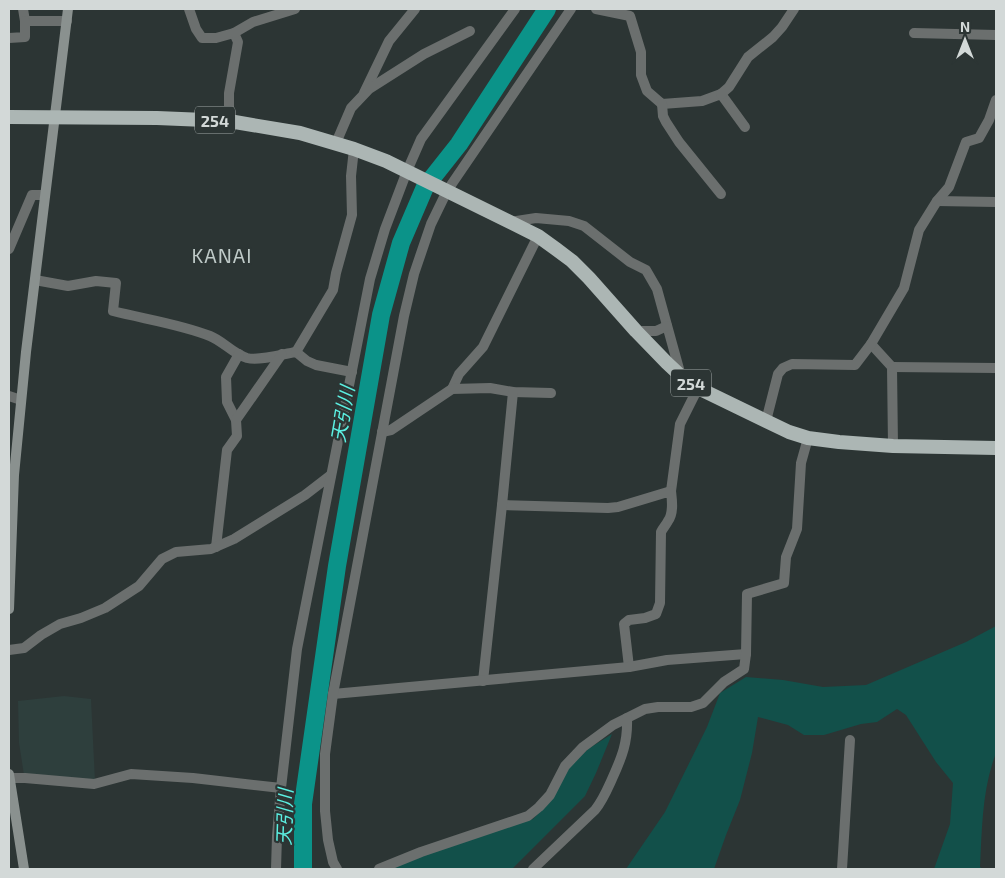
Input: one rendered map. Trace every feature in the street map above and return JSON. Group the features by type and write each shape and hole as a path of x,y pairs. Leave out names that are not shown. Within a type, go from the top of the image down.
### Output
{"highway":[{"name":"254","path":"9,117 157,118 229,121 300,133 354,148 410,173 538,236 572,262 589,278 666,363 682,377 698,388 788,432 808,438 839,442 893,446 996,448"}],"main road":[{"path":"9,609 14,475 21,400 68,9"},
{"path":"9,774 24,869"}],"street":[{"path":"9,38 25,37 23,9"},
{"path":"189,9 196,29 202,38 216,38 234,33 253,22 295,9"},
{"path":"362,96 389,41 415,9"},
{"path":"276,869 281,788 297,649 370,279 385,229 410,173 421,139 515,9"},
{"path":"337,869 328,840 325,811 325,754 332,694 404,316 414,274 445,190 571,9"},
{"path":"596,9 630,16 641,52 641,74 647,91 662,104 663,116 679,142 721,194"},
{"path":"662,104 702,101 721,94 729,87 748,57 773,37 794,9"},
{"path":"25,21 67,21"},
{"path":"336,143 351,108 369,89 424,54 470,31"},
{"path":"229,121 229,93 238,42 234,33"},
{"path":"914,34 996,35"},
{"path":"721,94 746,127"},
{"path":"766,421 778,374 783,368 792,364 855,365 871,344 904,288 919,230 936,201 949,187 966,142 978,138 989,120 996,100"},
{"path":"296,352 333,290 352,215 351,176 354,148"},
{"path":"9,249 32,195 45,195"},
{"path":"936,201 996,202"},
{"path":"510,222 536,218 569,221 584,226 630,262 646,270 657,289 682,377"},
{"path":"382,432 391,430 452,389 459,374 483,348 538,236"},
{"path":"34,280 68,286 96,281 116,283 113,311 197,331 213,337 247,358 266,358 296,352 307,361 316,365 352,372"},
{"path":"636,331 656,331 668,326"},
{"path":"871,344 892,367 893,446"},
{"path":"216,548 227,450 237,436 236,420 226,402 226,377 239,354"},
{"path":"236,420 282,354"},
{"path":"892,367 996,368"},
{"path":"452,389 490,388 513,392 551,394"},
{"path":"630,667 624,624 629,620 645,618 656,614 660,603 661,532 670,520 672,508 671,491 680,424 698,388"},
{"path":"483,681 513,392"},
{"path":"9,396 21,400"},
{"path":"379,869 421,852 528,816 550,795 565,766 583,747 613,725 646,709 691,707 703,703 724,682 744,669 747,594 784,583 786,557 797,529 801,463 808,438"},
{"path":"9,650 24,648 60,624 105,608 139,586 162,559 176,552 216,548 234,539 297,500 331,475"},
{"path":"502,506 608,508 618,507 671,491"},
{"path":"332,694 630,667 667,660 746,654"},
{"path":"533,869 602,802 626,744 627,718"},
{"path":"842,869 850,740"},
{"path":"9,778 94,784 131,774 193,778 281,788"}],"shaded area":[{"path":"64,696 91,699 95,781 24,775 19,743 18,701"}],"green space":[{"path":"996,626 996,753 985,795 980,867 983,869 934,869 950,824 953,783 936,762 906,715 897,709 877,722 861,724 824,735 804,735 788,725 758,717 752,753 740,800 714,869 626,869 665,812 707,727 720,693 746,677 783,680 823,687 866,685 966,642"},
{"path":"612,734 585,796 512,869 391,869 423,855 533,819 554,797 569,768 588,749"}],"waterway":[{"name":"天引川","path":"303,869 303,804 337,566 381,315 401,243 425,187 459,144 547,9"}],"district":[{"name":"KANAI","path":"222,255"}]}
